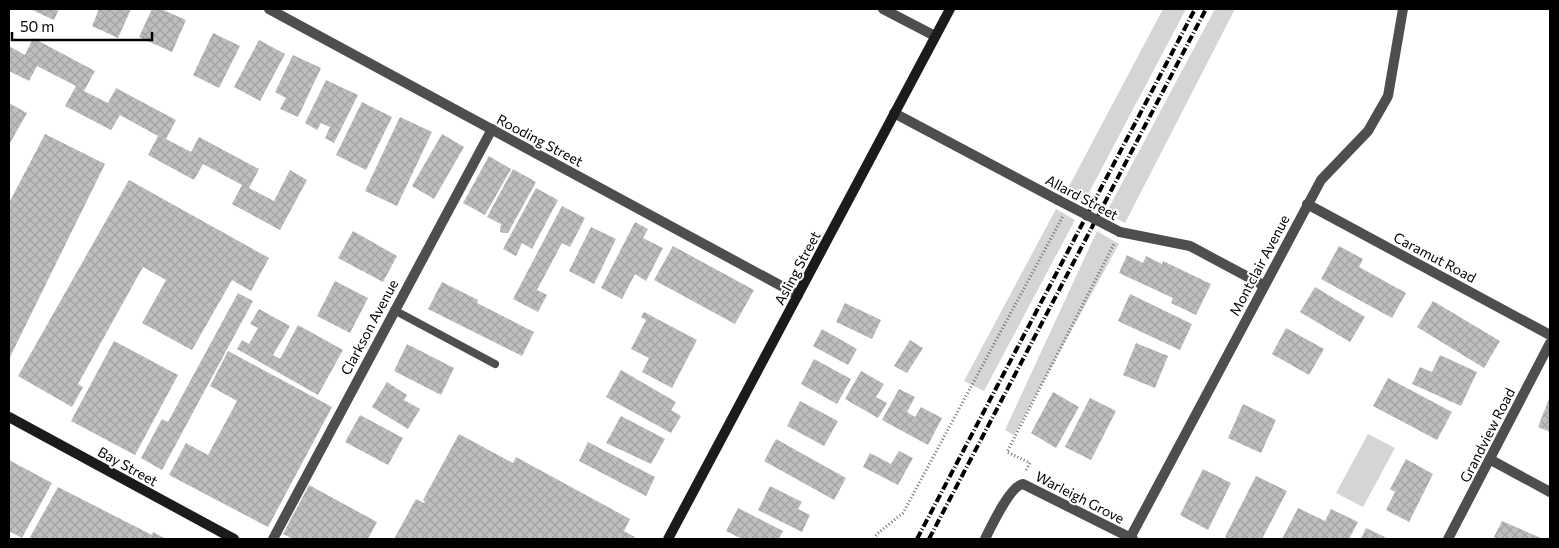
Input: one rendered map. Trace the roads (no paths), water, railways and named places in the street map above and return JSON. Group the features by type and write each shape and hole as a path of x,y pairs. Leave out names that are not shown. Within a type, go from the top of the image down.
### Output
{"street":[{"name":"Rooding Street","path":"269,9 281,11 492,129 798,295"},
{"path":"882,9 935,36"},
{"name":"Asling Street","path":"668,539 950,9"},
{"name":"Montclair Avenue","path":"1132,538 1307,204 1321,180 1368,131 1388,96 1403,9"},
{"name":"Allard Street","path":"894,113 1120,232 1190,246 1263,285"},
{"name":"Clarkson Avenue","path":"273,539 492,129"},
{"name":"Caramut Road","path":"1307,204 1550,335"},
{"name":"Grandview Road","path":"1448,539 1491,460 1550,343"},
{"name":"Bay Street","path":"9,416 234,539"},
{"path":"1491,460 1550,492"},
{"name":"Warleigh Grove","path":"984,539 1012,492 1019,484 1028,485 1132,538"}],"lane":[{"path":"394,310 495,364"}],"railway":[{"path":"917,539 1195,9"},
{"path":"929,539 1206,9"}]}
